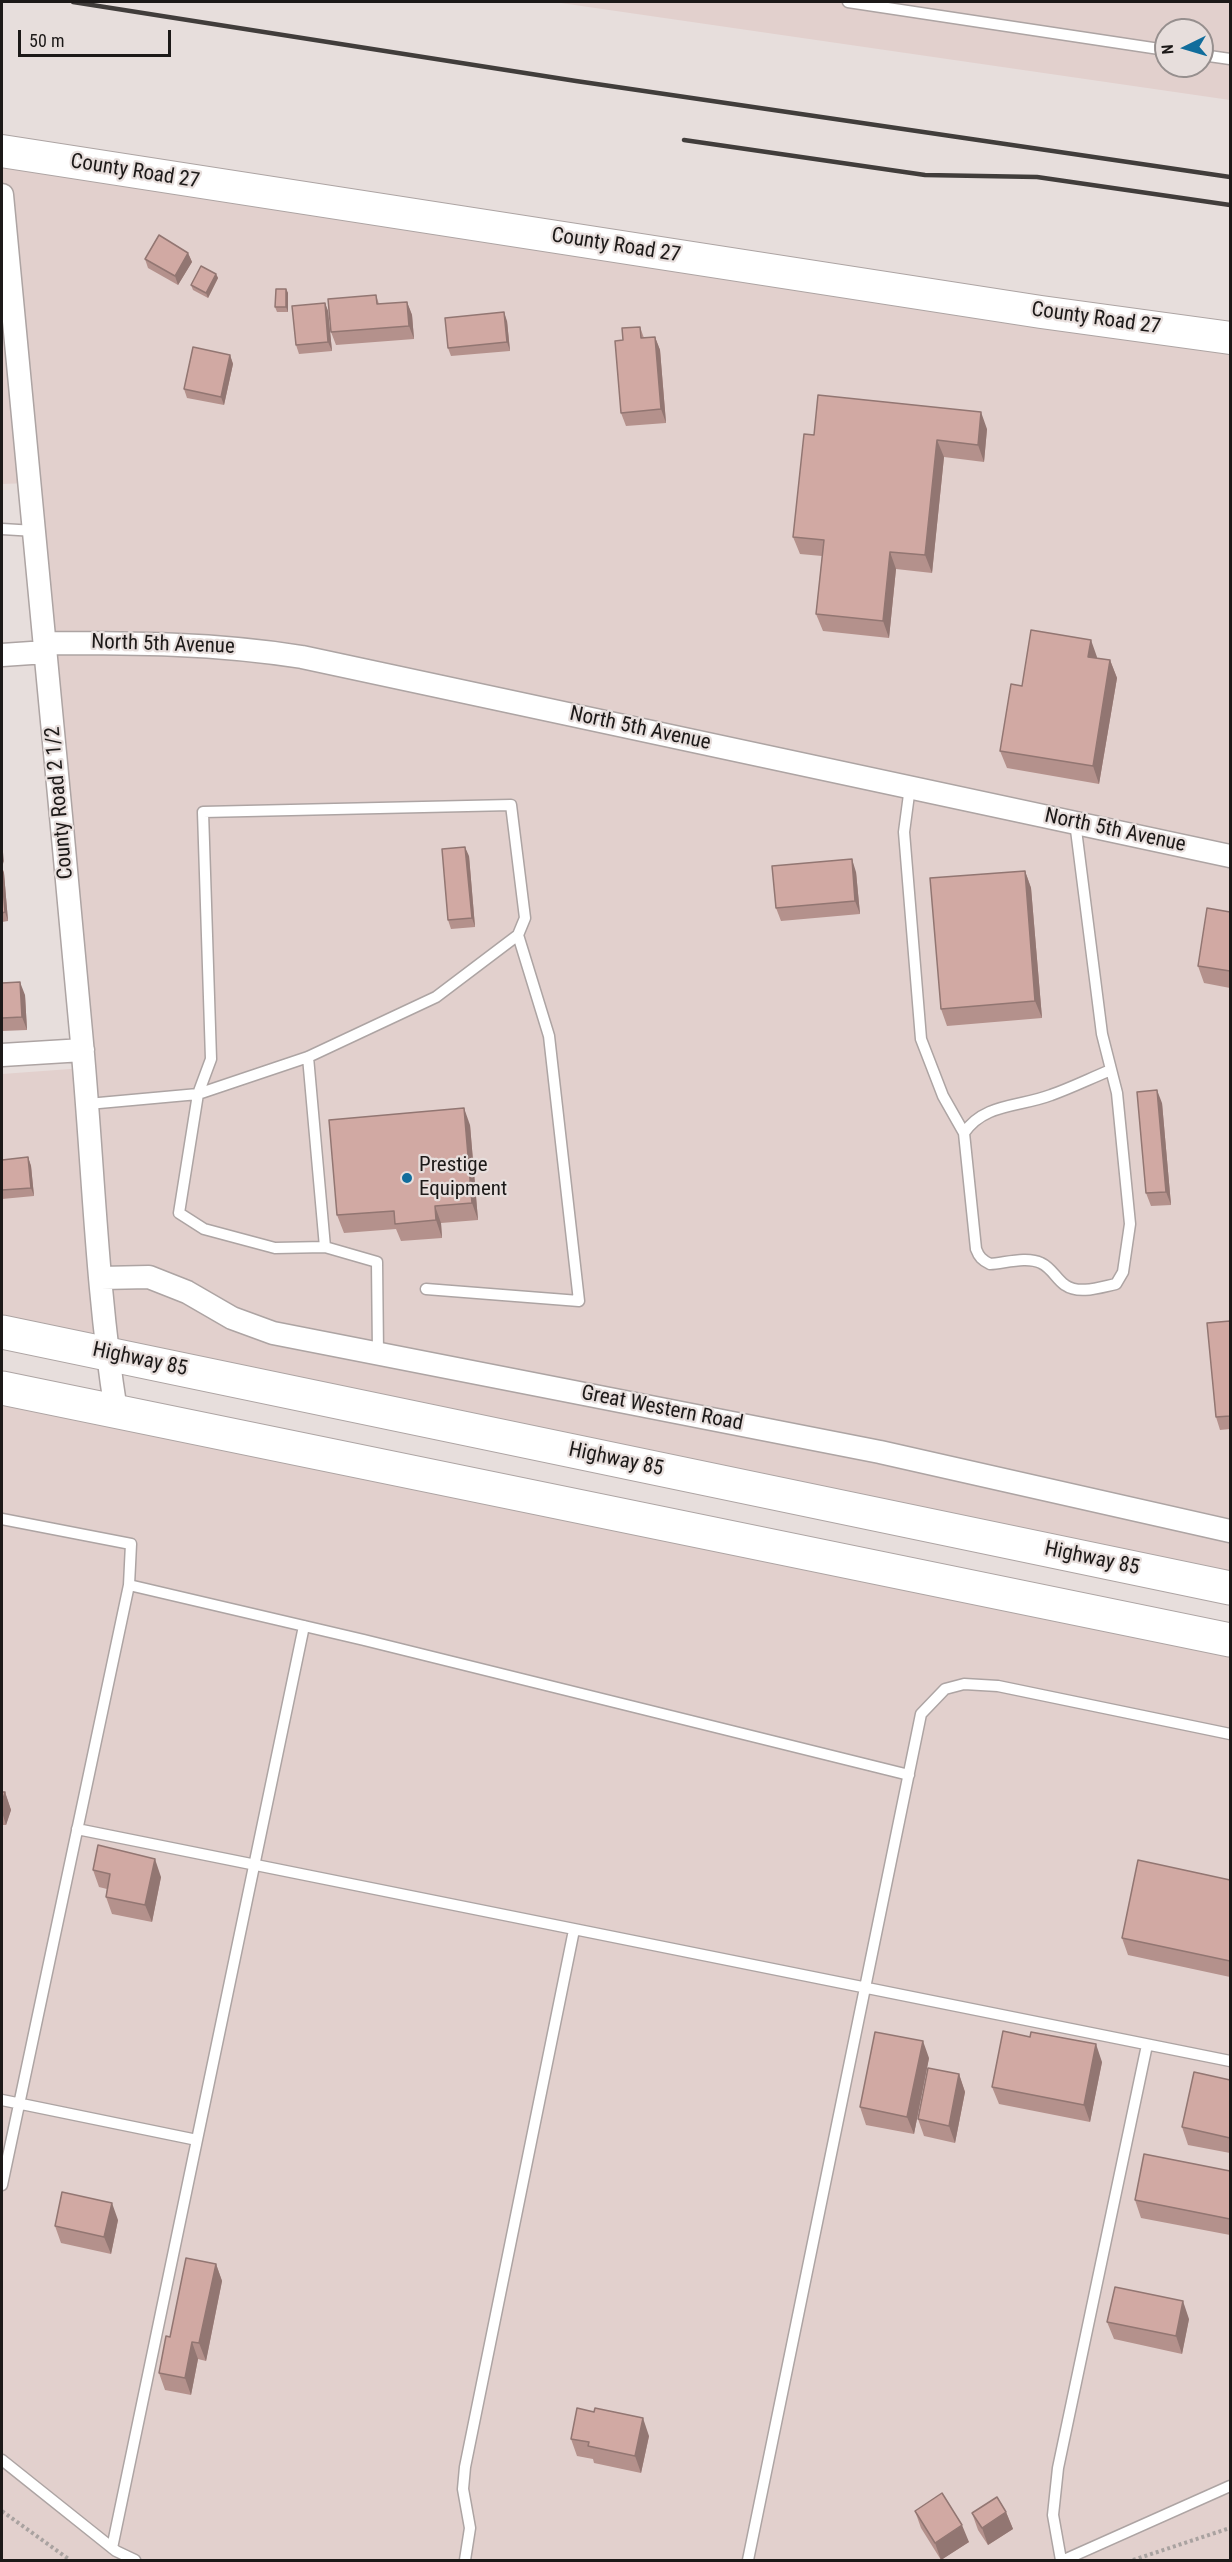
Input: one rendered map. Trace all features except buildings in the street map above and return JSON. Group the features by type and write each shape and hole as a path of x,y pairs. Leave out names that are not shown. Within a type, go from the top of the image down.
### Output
{"highway":[{"name":"Highway 85","path":"2,1332 1230,1588"},
{"path":"2,1388 1230,1640"}],"street":[{"name":"County Road 27","path":"2,151 1041,312 1230,338"},
{"name":"County Road 2 1/2","path":"2,195 35,531 42,649 88,1104 107,1353 116,1411"},
{"name":"North 5th Avenue","path":"2,655 42,649 171,643 242,648 302,657 1230,856"},
{"path":"2,1055 83,1050"},
{"name":"Great Western Road","path":"101,1278 149,1277 187,1292 232,1318 273,1333 880,1452 1230,1531"}],"lane":[{"path":"848,2 1154,48"},
{"path":"1214,57 1230,59"},
{"path":"2,529 35,531"},
{"path":"910,787 904,832 906,879 921,1039 943,1096 964,1133 976,1249 979,1258 990,1264 1040,1262 1051,1269 1065,1286 1094,1289 1116,1284 1123,1272 1130,1224 1117,1093 1102,1034 1075,822"},
{"path":"88,1104 198,1095 308,1057 436,997 518,934 525,918 511,805 203,813 211,1059 198,1095 179,1213 204,1229 276,1248 325,1247 377,1262 378,1353"},
{"path":"426,1289 579,1301 549,1036 518,934"},
{"path":"308,1057 325,1247"},
{"path":"964,1133 972,1120 990,1110 1049,1096 1111,1070"},
{"path":"2,1519 131,1544 129,1585 2,2185"},
{"path":"129,1585 909,1775"},
{"path":"112,2548 304,1626"},
{"path":"748,2560 921,1714 945,1689 964,1684 998,1686 1230,1734"},
{"path":"77,1829 1230,2061"},
{"path":"465,2560 470,2528 463,2489 465,2467 574,1930"},
{"path":"1147,2045 1058,2468 1053,2515 1062,2560 1230,2486"},
{"path":"2,2100 197,2140"},
{"path":"2,2460 112,2548 135,2560"}],"path":[{"path":"2,2511 70,2560"},
{"path":"1133,2560 1230,2528"}],"shaded area":[{"path":"554,2 1230,2 1230,100"},
{"path":"2,151 1230,340 1230,1588 2,1332 2,1074 84,1068 30,483 2,484"},
{"path":"2,1388 1230,1640 1230,2560 2,2560"}],"railway":[{"path":"73,2 576,81 1230,177"},
{"path":"684,140 925,175 1037,177 1230,205"}],"place":[{"name":"Prestige Equipment","path":"407,1178"}]}
